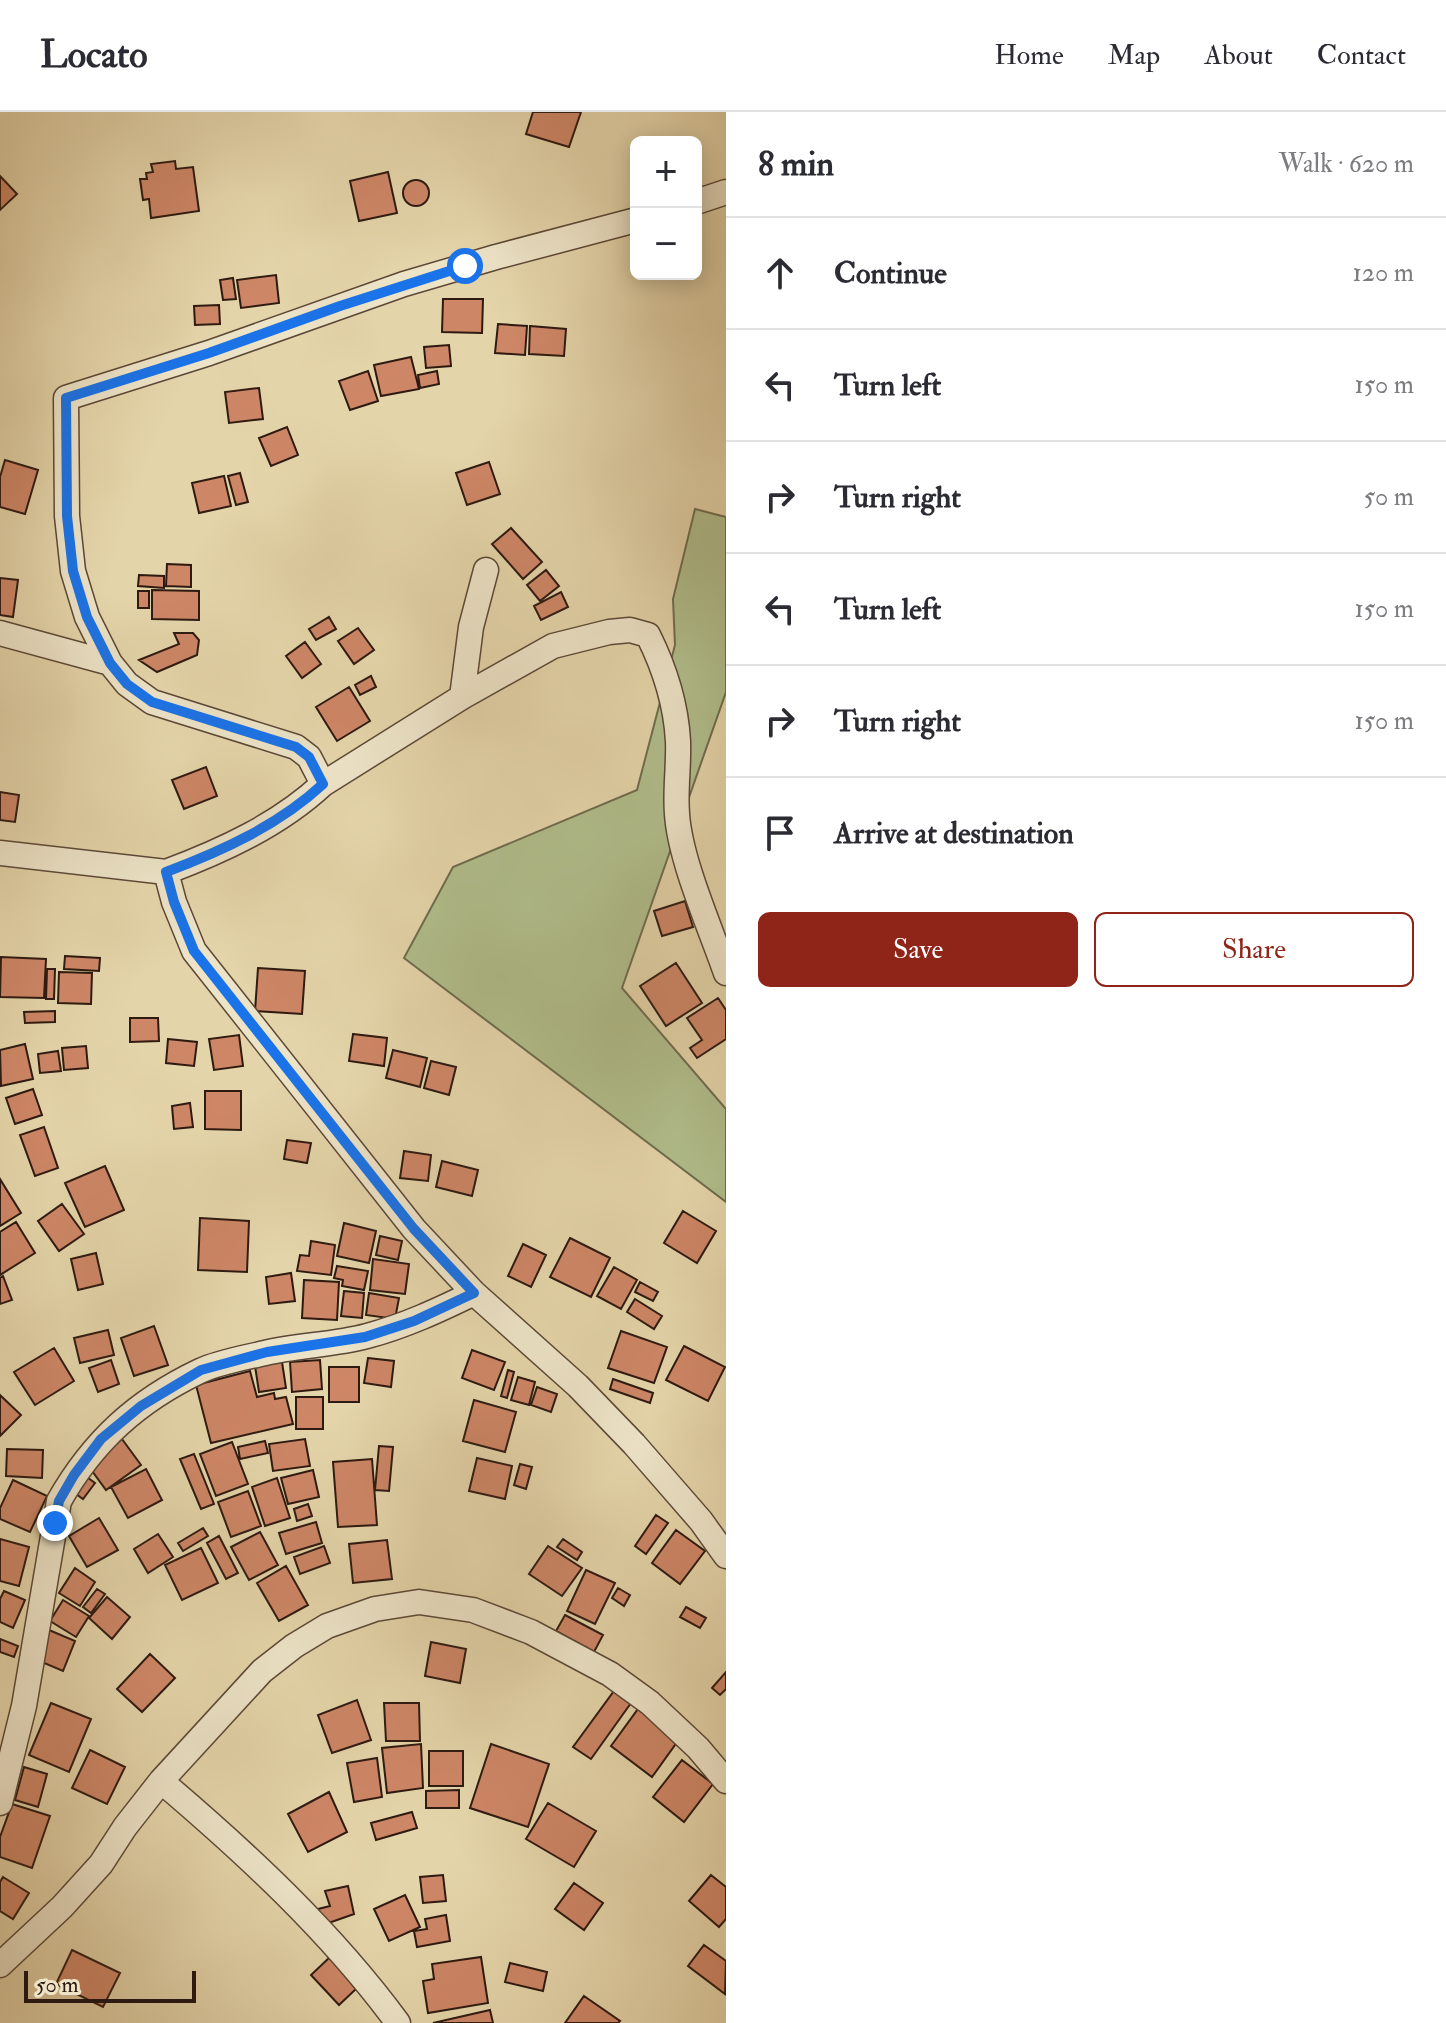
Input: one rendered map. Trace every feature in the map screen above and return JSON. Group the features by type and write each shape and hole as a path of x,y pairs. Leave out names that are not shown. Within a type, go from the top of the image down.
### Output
{"street":[{"path":"702,200 726,192"},
{"path":"323,784 309,757 296,747 152,702 127,684 110,663 87,617 73,571 67,516 66,398 209,353 404,284 630,222"},
{"path":"462,697 471,627 486,570"},
{"path":"0,853 166,872 216,853 243,838 462,697 553,646 630,630 648,635 658,655 674,710 678,742 677,815 682,846 726,973"},
{"path":"0,633 110,663"},
{"path":"166,872 174,902 194,951 414,1229 474,1293 578,1386 634,1444 701,1521 726,1556"},
{"path":"0,1803 24,1706 59,1501 101,1439 141,1406 201,1370 267,1352 365,1337 414,1321 474,1293"},
{"path":"0,1965 62,1907 101,1864 161,1781 262,1671 327,1626 363,1613 419,1602 473,1610 531,1632 610,1674 660,1712 698,1748 726,1781"},
{"path":"161,1781 238,1847 334,1944 366,1979 398,2023"}],"green space":[{"path":"695,509 726,517 726,692 622,988 726,1109 726,1202 404,958 453,867 637,790 675,645 673,599"}],"building":[{"path":"533,112 581,112 569,147 526,134"},
{"path":"175,161 176,169 193,167 199,211 151,218 149,199 143,200 140,179 147,179 146,173 153,172 151,164"},
{"path":"388,172 397,213 359,221 350,181"},
{"path":"0,176 17,194 0,210"},
{"path":"416,180 425,184 429,193 425,202 416,206 407,202 403,193 407,184"},
{"path":"276,275 279,303 241,308 237,280"},
{"path":"233,278 236,299 223,300 220,280"},
{"path":"443,299 483,299 482,333 442,332"},
{"path":"219,305 220,324 195,325 194,306"},
{"path":"498,324 527,326 525,355 495,353"},
{"path":"530,326 566,329 564,356 529,354"},
{"path":"449,345 451,366 426,368 424,347"},
{"path":"411,357 419,389 381,396 374,365"},
{"path":"368,371 378,401 350,410 339,381"},
{"path":"437,371 439,384 420,388 418,375"},
{"path":"259,388 263,419 229,423 225,392"},
{"path":"287,427 298,455 271,466 259,438"},
{"path":"5,460 38,470 25,514 0,507 0,477"},
{"path":"489,462 500,494 467,505 456,473"},
{"path":"240,473 248,502 236,505 228,476"},
{"path":"224,476 231,506 199,513 192,483"},
{"path":"511,528 542,562 523,579 492,544"},
{"path":"167,564 191,565 191,587 166,586"},
{"path":"546,570 559,586 540,601 527,585"},
{"path":"139,575 164,576 164,588 138,586"},
{"path":"0,578 18,580 13,617 0,615"},
{"path":"152,590 199,591 199,620 152,619"},
{"path":"138,591 149,591 149,608 138,608"},
{"path":"561,592 568,607 541,620 534,606"},
{"path":"329,617 336,629 316,640 309,629"},
{"path":"358,628 374,650 354,664 338,641"},
{"path":"174,633 193,633 199,640 197,655 157,672 139,660 179,644"},
{"path":"305,642 321,664 302,678 286,656"},
{"path":"371,676 376,687 360,695 355,685"},
{"path":"349,687 370,721 337,741 316,707"},
{"path":"206,767 217,796 184,809 172,780"},
{"path":"0,792 19,795 15,822 0,820"},
{"path":"685,901 693,927 662,936 654,911"},
{"path":"65,956 100,958 99,971 64,969"},
{"path":"1,957 46,959 44,998 0,997"},
{"path":"676,963 702,1003 666,1026 640,986"},
{"path":"258,968 305,971 302,1014 255,1011"},
{"path":"47,969 55,969 54,999 46,999"},
{"path":"59,972 92,973 91,1004 58,1003"},
{"path":"718,998 726,1010 726,1039 697,1058 690,1048 702,1040 687,1018"},
{"path":"55,1011 55,1022 25,1023 24,1012"},
{"path":"130,1018 158,1018 159,1041 130,1042"},
{"path":"353,1034 387,1038 384,1066 349,1061"},
{"path":"239,1035 243,1066 214,1070 209,1039"},
{"path":"168,1039 197,1042 194,1066 166,1063"},
{"path":"25,1044 33,1079 1,1086 0,1050"},
{"path":"86,1046 88,1068 64,1070 62,1048"},
{"path":"393,1050 427,1058 420,1087 386,1078"},
{"path":"58,1051 61,1071 40,1073 38,1054"},
{"path":"431,1061 456,1067 449,1095 424,1088"},
{"path":"33,1089 42,1115 15,1124 6,1098"},
{"path":"205,1091 241,1091 241,1130 205,1129"},
{"path":"190,1103 193,1127 174,1129 172,1106"},
{"path":"44,1127 58,1168 35,1176 20,1135"},
{"path":"287,1140 311,1143 307,1163 284,1159"},
{"path":"404,1151 431,1155 428,1181 400,1178"},
{"path":"442,1161 478,1170 472,1196 436,1187"},
{"path":"105,1166 124,1210 85,1227 65,1183"},
{"path":"0,1179 21,1213 0,1226"},
{"path":"62,1204 84,1234 59,1251 38,1221"},
{"path":"683,1211 716,1231 697,1263 664,1243"},
{"path":"200,1218 249,1221 247,1272 198,1270"},
{"path":"16,1222 35,1253 0,1275 0,1232"},
{"path":"344,1223 376,1231 369,1263 337,1256"},
{"path":"380,1236 402,1241 398,1260 376,1255"},
{"path":"570,1238 610,1258 591,1297 550,1277"},
{"path":"311,1241 335,1245 331,1275 297,1271 300,1255 309,1256"},
{"path":"523,1244 546,1255 531,1287 508,1276"},
{"path":"96,1253 103,1284 78,1290 71,1259"},
{"path":"373,1259 409,1264 405,1294 370,1290"},
{"path":"337,1266 368,1271 364,1290 342,1286 343,1280 334,1278"},
{"path":"614,1267 637,1280 621,1309 597,1296"},
{"path":"291,1273 295,1301 269,1304 266,1277"},
{"path":"3,1276 12,1300 0,1304 0,1278"},
{"path":"304,1280 339,1282 337,1320 302,1318"},
{"path":"640,1282 658,1292 653,1301 635,1292"},
{"path":"344,1291 364,1293 362,1318 341,1316"},
{"path":"369,1293 399,1298 395,1319 366,1315"},
{"path":"635,1299 662,1316 654,1329 627,1312"},
{"path":"154,1326 168,1365 134,1376 121,1338"},
{"path":"108,1330 114,1355 80,1363 74,1338"},
{"path":"621,1331 667,1347 654,1383 608,1368"},
{"path":"684,1346 725,1367 708,1401 666,1380"},
{"path":"54,1348 74,1381 35,1405 14,1372"},
{"path":"472,1350 505,1362 494,1390 462,1378"},
{"path":"368,1358 394,1361 391,1387 364,1383"},
{"path":"111,1360 119,1384 98,1392 89,1368"},
{"path":"320,1360 322,1389 292,1392 290,1362"},
{"path":"282,1362 286,1388 259,1392 255,1366"},
{"path":"329,1367 359,1367 359,1402 329,1402"},
{"path":"508,1370 514,1372 507,1398 501,1396"},
{"path":"250,1371 257,1397 274,1393 275,1399 286,1397 293,1424 211,1443 196,1385"},
{"path":"518,1377 535,1382 529,1405 511,1400"},
{"path":"613,1379 653,1393 650,1403 610,1389"},
{"path":"537,1387 557,1394 551,1412 531,1405"},
{"path":"0,1395 21,1415 0,1436"},
{"path":"296,1397 323,1397 323,1429 296,1429"},
{"path":"474,1400 516,1412 505,1452 463,1441"},
{"path":"122,1439 141,1465 106,1490 87,1464"},
{"path":"305,1439 310,1466 273,1471 269,1444"},
{"path":"265,1441 268,1453 240,1459 238,1447"},
{"path":"232,1442 248,1484 216,1496 200,1454"},
{"path":"379,1446 393,1447 389,1491 375,1490"},
{"path":"7,1449 43,1450 42,1478 6,1476"},
{"path":"194,1454 214,1504 201,1509 180,1459"},
{"path":"477,1458 512,1466 505,1499 469,1491"},
{"path":"372,1459 377,1525 338,1527 333,1462"},
{"path":"520,1464 532,1467 526,1489 514,1485"},
{"path":"146,1469 162,1500 128,1518 111,1487"},
{"path":"313,1470 319,1497 288,1504 281,1478"},
{"path":"84,1475 95,1483 83,1499 72,1491"},
{"path":"277,1478 290,1518 265,1526 252,1487"},
{"path":"13,1480 47,1496 30,1532 0,1519 0,1508"},
{"path":"248,1491 261,1526 231,1537 218,1502"},
{"path":"308,1504 312,1516 297,1521 294,1509"},
{"path":"656,1515 668,1523 646,1554 635,1546"},
{"path":"99,1518 118,1550 87,1567 69,1536"},
{"path":"316,1522 322,1543 286,1554 279,1533"},
{"path":"203,1528 208,1536 183,1551 178,1543"},
{"path":"676,1530 705,1551 680,1584 652,1563"},
{"path":"260,1532 278,1565 249,1580 231,1547"},
{"path":"158,1534 173,1557 148,1573 134,1549"},
{"path":"219,1536 238,1573 226,1579 207,1543"},
{"path":"0,1539 29,1547 19,1586 0,1581"},
{"path":"563,1539 582,1552 577,1560 557,1547"},
{"path":"387,1540 392,1579 353,1583 349,1544"},
{"path":"324,1546 330,1563 300,1574 294,1557"},
{"path":"548,1546 582,1568 562,1596 529,1574"},
{"path":"201,1548 218,1583 182,1600 165,1565"},
{"path":"286,1566 308,1605 279,1621 257,1583"},
{"path":"75,1568 95,1582 80,1606 59,1593"},
{"path":"586,1570 615,1583 595,1624 567,1611"},
{"path":"618,1588 630,1595 624,1606 612,1598"},
{"path":"97,1589 105,1594 91,1613 83,1607"},
{"path":"4,1591 25,1600 13,1628 0,1622 0,1599"},
{"path":"107,1597 130,1617 112,1639 89,1618"},
{"path":"63,1600 89,1616 76,1637 50,1621"},
{"path":"686,1607 706,1618 700,1628 680,1617"},
{"path":"565,1615 603,1635 594,1652 556,1631"},
{"path":"49,1630 75,1641 63,1671 37,1660"},
{"path":"0,1639 18,1646 14,1657 0,1652"},
{"path":"431,1642 466,1649 460,1683 425,1676"},
{"path":"150,1654 175,1678 142,1712 117,1689"},
{"path":"726,1672 726,1689 720,1695 712,1688"},
{"path":"614,1691 631,1703 591,1759 573,1747"},
{"path":"357,1700 371,1740 332,1753 318,1715"},
{"path":"51,1703 91,1719 69,1772 29,1755"},
{"path":"384,1703 419,1703 420,1741 386,1741"},
{"path":"638,1709 680,1738 652,1777 611,1746"},
{"path":"421,1744 423,1788 387,1793 382,1748"},
{"path":"491,1744 549,1764 528,1827 470,1808"},
{"path":"90,1750 125,1767 107,1804 72,1788"},
{"path":"429,1751 463,1751 463,1786 429,1786"},
{"path":"377,1758 382,1797 354,1802 347,1763"},
{"path":"682,1760 713,1784 684,1822 653,1797"},
{"path":"24,1767 47,1774 38,1807 15,1800"},
{"path":"459,1790 459,1808 426,1808 426,1791"},
{"path":"329,1792 347,1832 308,1852 288,1814"},
{"path":"548,1803 596,1831 574,1867 526,1839"},
{"path":"12,1804 50,1816 32,1868 0,1857 0,1837"},
{"path":"412,1812 417,1828 376,1840 371,1823"},
{"path":"443,1875 446,1901 423,1903 420,1877"},
{"path":"711,1875 726,1887 726,1919 719,1927 689,1901"},
{"path":"3,1877 29,1893 13,1919 0,1911 0,1882"},
{"path":"574,1883 603,1903 584,1930 555,1909"},
{"path":"348,1886 354,1914 323,1925 318,1909 330,1906 325,1891"},
{"path":"405,1895 420,1927 389,1941 374,1909"},
{"path":"446,1915 450,1941 417,1947 414,1931 427,1929 425,1919"},
{"path":"704,1945 726,1961 725,1994 688,1966"},
{"path":"72,1950 120,1973 103,2007 56,1984"},
{"path":"330,1957 356,1989 339,2005 311,1975"},
{"path":"481,1957 488,2003 428,2013 423,1981 434,1979 432,1964"},
{"path":"510,1963 547,1972 543,1991 505,1982"},
{"path":"584,1996 620,2021 565,2023"},
{"path":"490,2010 493,2023 433,2023"}],"route":[{"path":"55,1523 59,1501 101,1439 141,1406 201,1370 267,1352 365,1337 414,1321 474,1293 414,1229 358,1154 194,951 181,922 166,872 216,853 243,838 309,797 323,784 309,757 296,747 214,724 152,702 127,684 110,663 87,617 73,571 67,516 66,398 465,266"}]}
